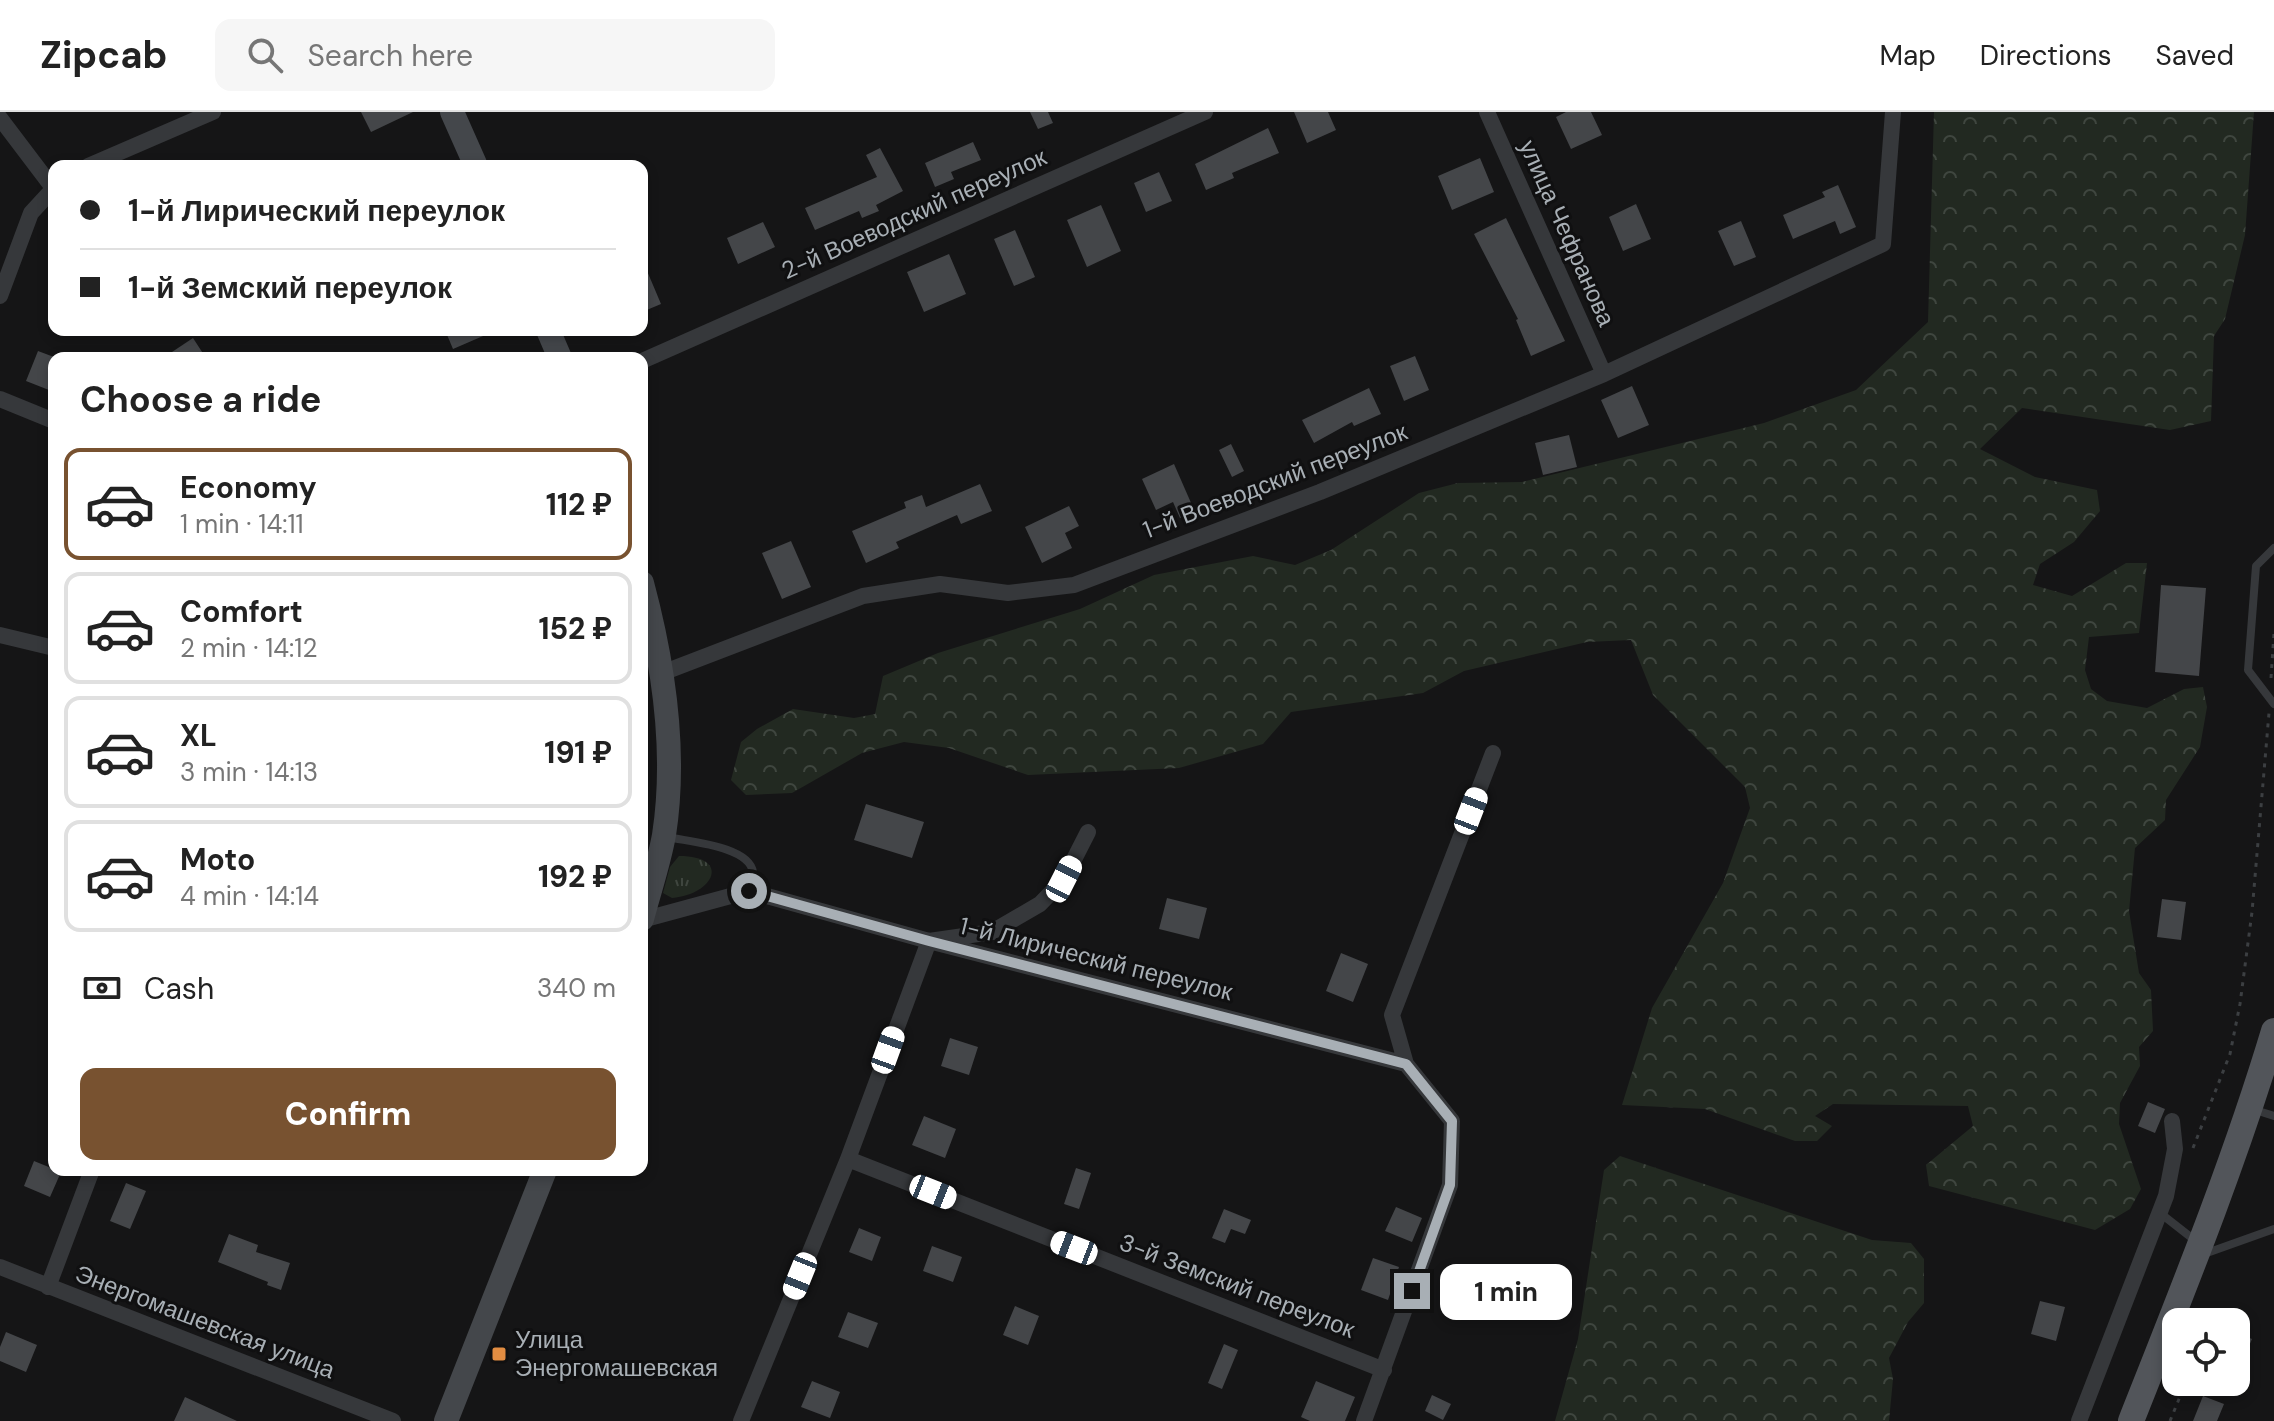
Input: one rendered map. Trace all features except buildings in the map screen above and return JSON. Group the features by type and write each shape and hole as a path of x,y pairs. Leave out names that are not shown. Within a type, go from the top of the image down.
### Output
{"main road":[{"path":"2178,1308 2198,1251 2262,1112 2274,1031"},
{"path":"2131,1421 2162,1349"}],"street":[{"path":"102,160 213,112"},
{"path":"452,112 473,160"},
{"name":"2-й Воеводский переулок","path":"648,358 1205,112"},
{"name":"улица Чефранова","path":"1487,112 1604,374"},
{"name":"1-й Воеводский переулок","path":"662,673 863,596 940,584 1008,593 1074,585 1320,492 1604,374 1883,244 1893,112"},
{"path":"0,118 48,180"},
{"path":"0,296 31,213 48,195"},
{"path":"0,399 48,419"},
{"path":"648,610 662,673 670,745 664,836 648,897"},
{"path":"0,635 48,647"},
{"path":"1364,1421 1450,1185 1452,1121 1406,1064 1392,1015 1493,753"},
{"path":"741,1421 848,1159 929,941 992,932 1040,904 1064,879 1088,832"},
{"path":"648,918 749,891"},
{"name":"1-й Лирический переулок","path":"749,891 929,941 1406,1064"},
{"path":"2079,1421 2166,1196 2175,1149 2172,1121"},
{"name":"3-й Земский переулок","path":"848,1159 1384,1370"},
{"path":"48,1287 90,1176"},
{"path":"446,1421 543,1176"},
{"name":"Энергомашевская улица","path":"0,1267 393,1421"}],"lane":[{"path":"2272,701 2248,670 2256,566 2274,548"},
{"path":"664,836 737,852 748,860 754,874 749,891"},
{"path":"2160,1213 2198,1251 2274,1229"}],"path":[{"path":"2189,1157 2230,1054 2240,1004 2272,701 2274,633"},
{"path":"2170,1421 2180,1396"}],"green space":[{"path":"1934,112 2254,112 2245,235 2225,319 2214,336 2211,421 2170,430 2022,408 1980,449 2035,477 2097,490 2100,511 2074,542 2040,564 2033,585 2072,596 2126,563 2147,563 2139,633 2089,637 2085,670 2091,689 2107,701 2147,708 2184,689 2203,687 2207,707 2200,747 2166,800 2165,820 2135,848 2129,911 2139,973 2151,990 2153,1031 2139,1047 2140,1066 2120,1103 2119,1124 2141,1189 2130,1209 2095,1230 1929,1186 1926,1165 1973,1126 1968,1106 1833,1104 1815,1116 1832,1126 1817,1141 1795,1141 1705,1109 1622,1105 1652,1008 1723,883 1750,808 1745,787 1653,695 1631,640 1587,642 1464,671 1423,693 1291,712 1263,744 1179,768 1028,775 949,748 904,742 862,753 792,793 746,795 731,780 741,742 757,729 793,709 854,718 875,714 883,676 938,653 1080,609 1154,575 1253,556 1295,565 1331,550 1419,493 1458,483 1522,482 1764,423 1856,390 1928,322"},
{"path":"679,856 706,862 711,868 711,876 699,890 672,898 663,893 670,867"},
{"path":"1620,1156 1872,1240 1911,1243 1924,1259 1924,1303 1908,1322 1889,1358 1893,1379 1889,1421 1555,1421 1578,1339 1604,1170"}],"place":[{"name":"Улица Энергомашевская","path":"499,1354"}],"route":[{"path":"749,891 929,941 1406,1064 1452,1121 1450,1185 1412,1291"}]}
